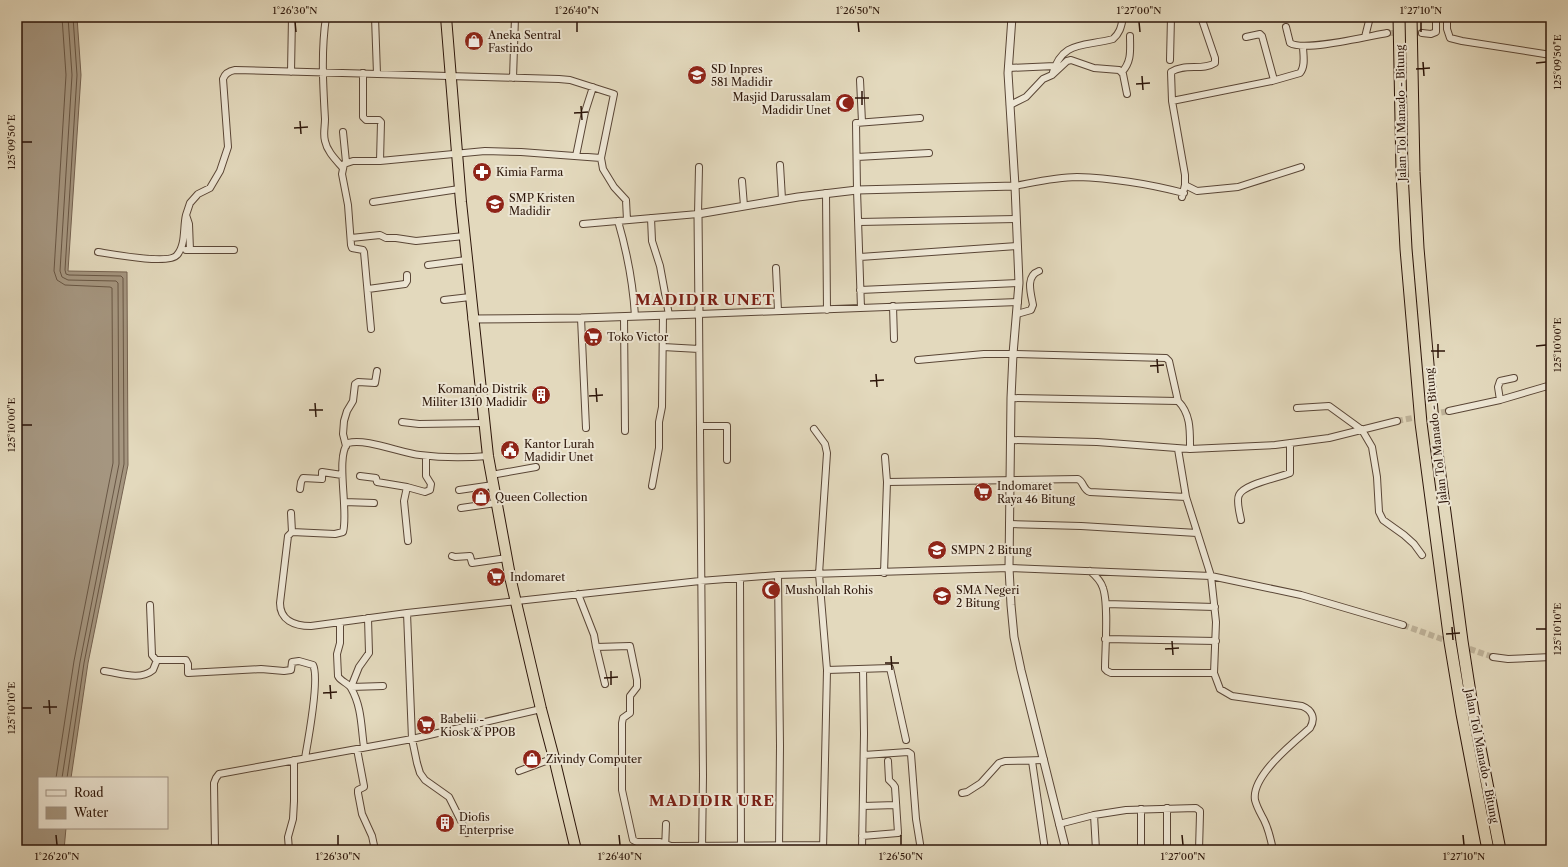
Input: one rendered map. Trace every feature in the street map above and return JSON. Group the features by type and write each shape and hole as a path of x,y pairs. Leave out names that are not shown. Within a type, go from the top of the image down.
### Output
{"highway":[{"path":"446,17 459,189 488,456 516,601 576,850"},
{"name":"Jalan Tol Manado - Bitung","path":"1399,17 1402,172 1406,249 1421,423 1451,650 1488,850"},
{"name":"Jalan Tol Manado - Bitung","path":"1411,17 1414,172 1418,248 1433,422 1462,641 1475,720 1500,850"}],"street":[{"path":"291,72 292,17"},
{"path":"326,17 323,72 324,140 332,156 344,164 485,151 506,151 601,158"},
{"path":"375,17 378,74"},
{"path":"513,78 515,17"},
{"path":"1012,17 1008,68 1016,186 1019,284 1011,398 1008,568 1014,637 1066,850"},
{"path":"1052,75 1055,66 1063,53 1070,48 1113,39 1118,35 1125,17"},
{"path":"1170,60 1171,17"},
{"path":"583,224 698,214 782,199 857,190 1016,186 1043,180 1076,177 1150,185 1183,195 1185,185 1183,163 1173,113 1171,72 1180,67 1208,66 1215,63 1215,58 1200,17"},
{"path":"1365,37 1370,17"},
{"path":"1422,34 1431,34 1436,32 1436,17"},
{"path":"1447,17 1450,38 1551,55"},
{"path":"1286,27 1290,43 1293,45 1303,46 1350,41 1387,34"},
{"path":"1246,37 1260,34 1262,36 1274,80"},
{"path":"1122,72 1128,65 1130,56 1130,36"},
{"path":"1172,101 1274,80 1300,72 1304,64 1303,46"},
{"path":"1010,105 1026,97 1043,79 1052,75 1071,60 1075,60 1088,67 1119,70 1122,72"},
{"path":"1008,68 1055,66"},
{"path":"98,252 126,257 166,259 178,255 190,203 193,198 210,188 226,155 228,137 223,85 224,75 231,70 559,79 570,80 614,94 601,158 603,169 614,187 626,200 627,220"},
{"path":"1122,72 1127,94"},
{"path":"363,73 363,117 366,120 379,120 381,122 380,161"},
{"path":"860,80 862,122"},
{"path":"576,156 585,112 594,87"},
{"path":"861,308 856,123 920,118"},
{"path":"343,132 344,164 342,174 349,209 352,248 361,249 364,252 371,329"},
{"path":"857,157 930,153"},
{"path":"780,165 782,199"},
{"path":"699,167 700,580 703,776 702,848"},
{"path":"1185,185 1197,191 1238,187 1301,167"},
{"path":"742,181 744,206"},
{"path":"373,202 459,189"},
{"path":"826,193 827,310"},
{"path":"186,215 189,224 190,250"},
{"path":"651,218 652,241 660,266 666,315 663,347 662,410 659,422 659,448 652,486"},
{"path":"859,222 1016,219"},
{"path":"618,221 634,292 635,316"},
{"path":"351,238 380,235 386,238 416,241 464,236"},
{"path":"860,257 1017,246"},
{"path":"180,249 234,250"},
{"path":"428,265 466,260"},
{"path":"776,268 778,311"},
{"path":"1016,314 1032,310 1031,277 1034,273 1039,271"},
{"path":"368,289 405,284 407,281 407,275"},
{"path":"860,290 1019,284"},
{"path":"444,300 470,297"},
{"path":"472,319 624,317 1018,302"},
{"path":"892,306 894,339"},
{"path":"624,317 625,431"},
{"path":"581,318 586,428"},
{"path":"663,347 700,350"},
{"path":"918,360 984,354 1166,358 1169,360 1178,401 1182,405 1189,420 1190,449"},
{"path":"292,532 335,534 341,533 344,530 342,475 346,446 343,434 344,421 347,411 353,401 355,384 358,382 375,383 377,371"},
{"path":"1500,400 1498,387 1500,381 1514,378"},
{"path":"1449,411 1500,400 1551,385"},
{"path":"1011,398 1178,401"},
{"path":"1297,408 1329,406 1362,430 1372,446 1377,478 1379,512 1383,520 1404,535 1414,544 1422,555"},
{"path":"1011,440 1097,442 1190,449 1290,443 1329,438 1397,421"},
{"path":"402,422 419,424 484,423"},
{"path":"700,426 727,426 727,460"},
{"path":"596,647 630,646 637,680 636,687 630,696 630,713 622,720 622,790 633,840 637,842 660,842 665,847 823,848 827,670 819,574 827,453 825,444 814,429"},
{"path":"346,446 352,442 374,444 426,456 446,458 488,456"},
{"path":"1241,520 1238,498 1241,492 1248,487 1290,473 1290,443"},
{"path":"1178,449 1186,497 1212,576 1216,641 1214,673 1217,684 1225,693 1232,696 1302,706 1308,709 1312,714 1313,723 1310,728 1269,767 1256,790 1255,795 1257,806 1269,833 1273,850"},
{"path":"360,476 376,478 377,482 407,487 425,492 430,490 431,484 426,476 426,456"},
{"path":"884,573 887,482 885,457"},
{"path":"459,490 536,467"},
{"path":"300,489 303,478 322,479 322,472 342,475"},
{"path":"887,482 1078,480 1081,481 1085,489 1090,492 1186,497"},
{"path":"407,487 404,501 408,541"},
{"path":"344,502 374,503"},
{"path":"461,508 496,503"},
{"path":"291,513 292,532 288,536 280,611 289,621 302,626 700,580 778,575 884,573 1008,568 1212,576 1301,595 1403,625"},
{"path":"1009,524 1081,526 1197,533"},
{"path":"452,556 455,558 470,556 472,563 507,558"},
{"path":"1090,571 1096,576 1102,585 1106,604 1105,669 1107,671 1110,673 1214,673"},
{"path":"778,575 780,746 779,848"},
{"path":"740,578 740,848"},
{"path":"578,594 594,634 605,684"},
{"path":"1106,604 1215,608"},
{"path":"150,605 152,655 157,660 186,660 188,664 187,672 191,674 261,669 287,671 291,670 292,662 294,661 311,663 315,667 314,699 305,758"},
{"path":"407,613 412,739 420,773 425,780 449,797 467,832"},
{"path":"364,747 362,717 351,687 359,667 369,653 368,618"},
{"path":"340,622 340,643 337,654 339,679 351,687 383,686"},
{"path":"1105,639 1216,641"},
{"path":"1493,657 1508,659 1551,657"},
{"path":"104,670 133,676 143,675 153,670 157,660"},
{"path":"827,670 890,668 906,740"},
{"path":"862,850 864,755 863,669"},
{"path":"214,850 214,783 219,774 412,739 541,709"},
{"path":"357,749 364,786 358,790 358,793 362,814 372,836 375,850"},
{"path":"864,755 908,752 911,754 916,819 921,850"},
{"path":"519,772 554,758"},
{"path":"289,850 288,836 293,819 294,801 294,760"},
{"path":"962,793 968,792 981,783 998,763 1005,761 1044,760"},
{"path":"862,836 898,833 895,787 888,780 888,761"},
{"path":"1032,761 1045,850"},
{"path":"863,806 896,805"},
{"path":"1059,824 1094,815 1126,810 1167,808 1198,809 1200,814 1199,850"},
{"path":"1167,808 1168,850"},
{"path":"1141,809 1141,850"},
{"path":"1094,815 1096,850"},
{"path":"665,847 666,824"}],"water":[{"path":"17,17 77,17 81,75 68,271 127,272 128,465 88,663 71,777 38,777 38,829 66,829 64,850 17,850"}],"tunnel":[{"path":"1387,33 1422,33"},
{"path":"1397,421 1449,411"},
{"path":"1403,625 1450,642"},
{"path":"1461,646 1493,657"}],"place":[{"name":"Aneka Sentral Fastindo","path":"474,41"},
{"name":"SD Inpres 581 Madidir","path":"697,75"},
{"name":"Masjid Darussalam Madidir Unet","path":"845,103"},
{"name":"Kimia Farma","path":"482,172"},
{"name":"SMP Kristen Madidir","path":"495,204"},
{"name":"Toko Victor","path":"593,337"},
{"name":"Komando Distrik Militer 1310 Madidir","path":"541,395"},
{"name":"Kantor Lurah Madidir Unet","path":"510,450"},
{"name":"Indomaret Raya 46 Bitung","path":"983,492"},
{"name":"Queen Collection","path":"481,497"},
{"name":"SMPN 2 Bitung","path":"937,550"},
{"name":"Indomaret","path":"496,577"},
{"name":"Mushollah Rohis","path":"771,590"},
{"name":"SMA Negeri 2 Bitung","path":"942,596"},
{"name":"Babelii - Kiosk & PPOB","path":"426,725"},
{"name":"Zivindy Computer","path":"532,759"},
{"name":"Diofis Enterprise","path":"445,823"}],"district":[{"name":"MADIDIR UNET","path":"705,299"},
{"name":"MADIDIR URE","path":"712,800"}]}
